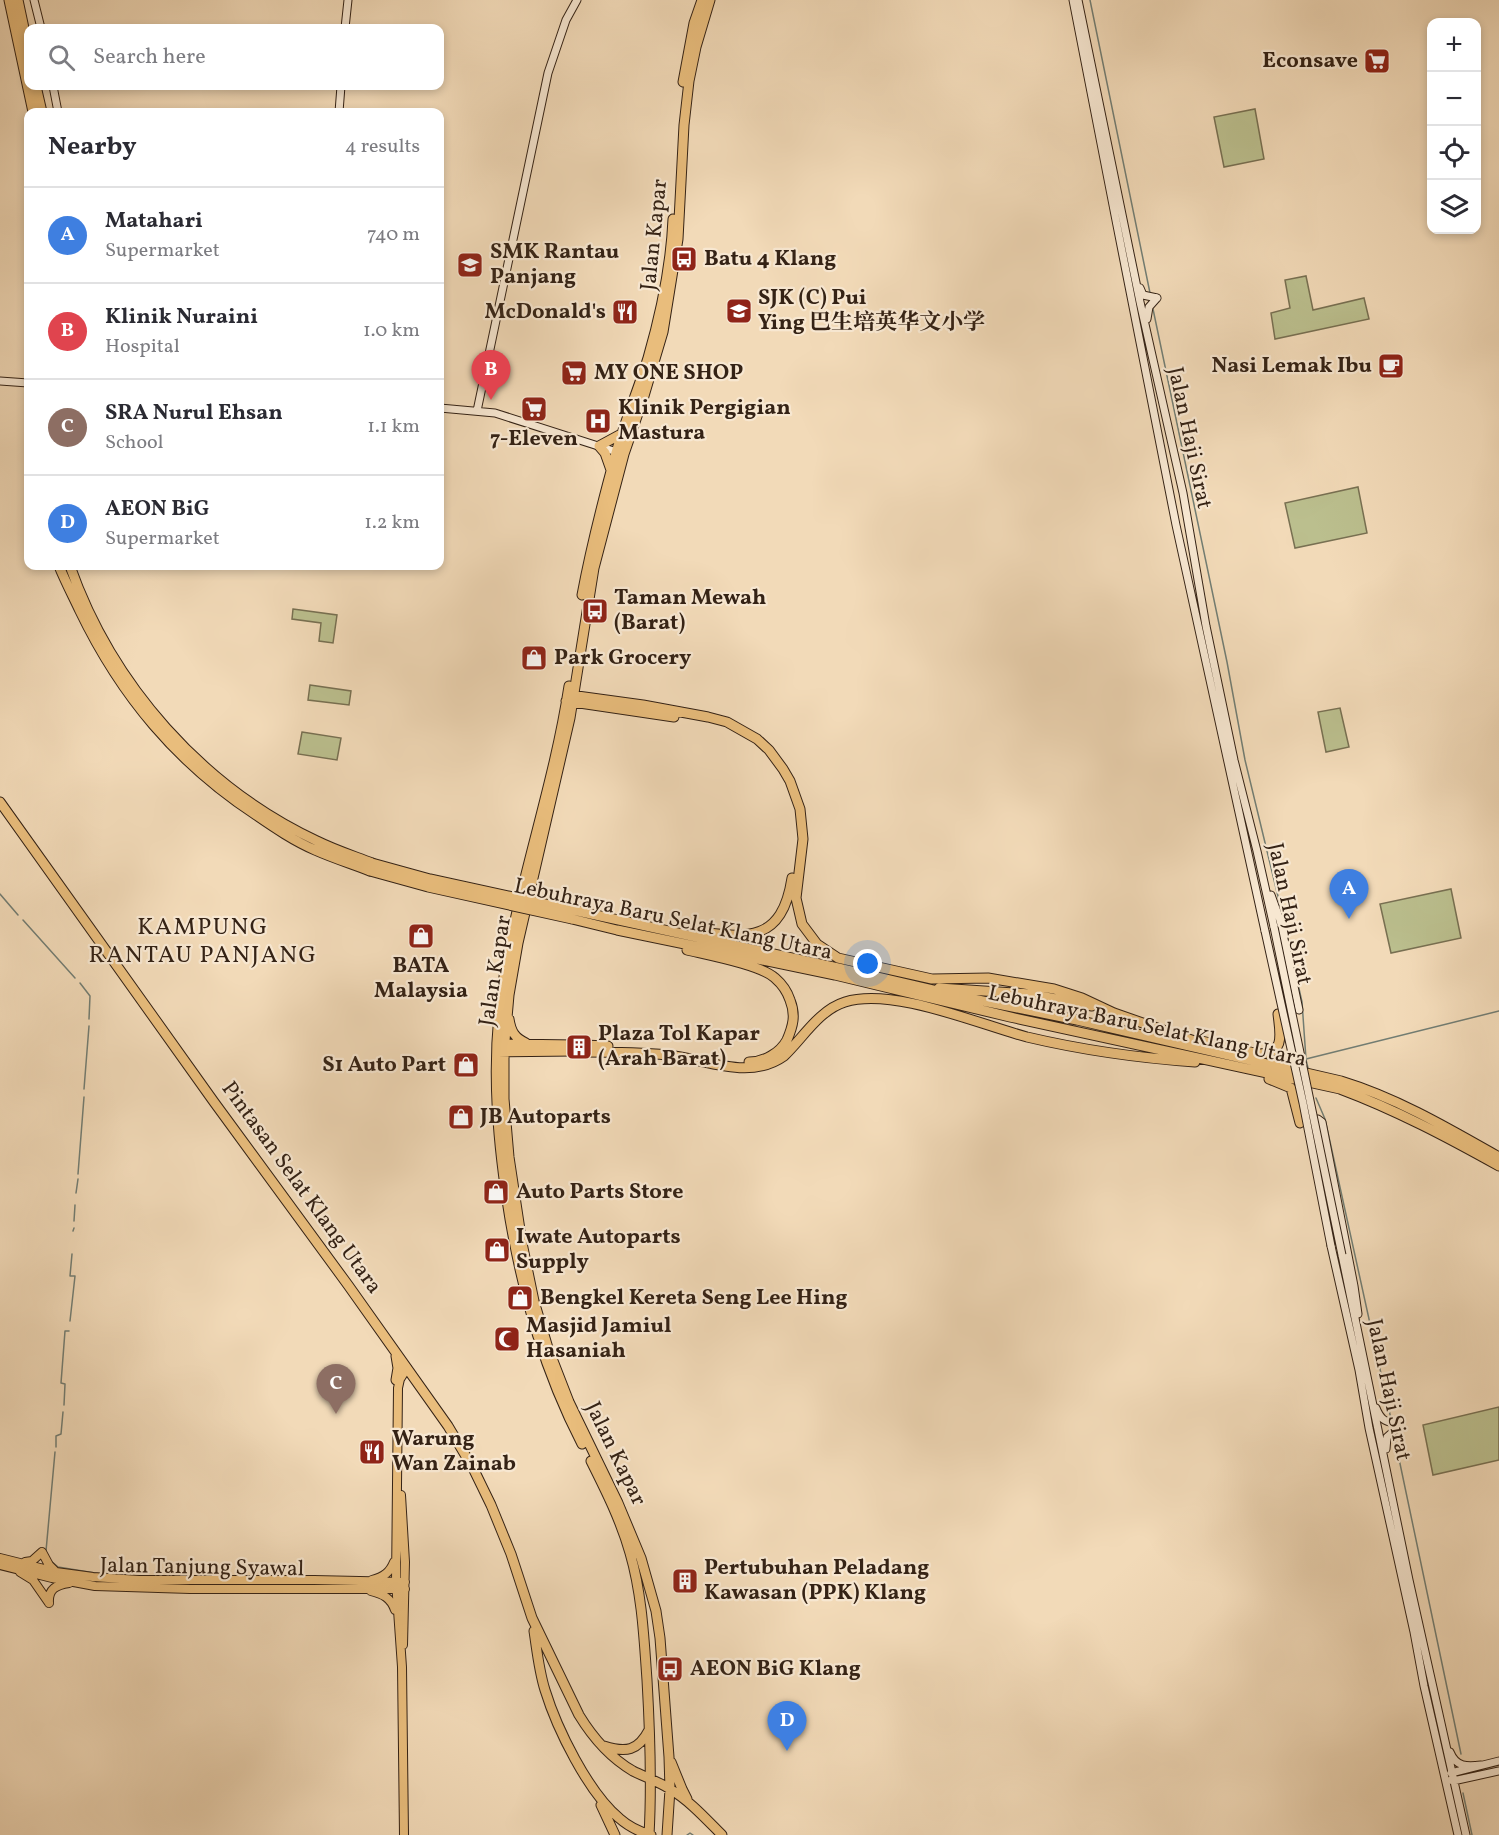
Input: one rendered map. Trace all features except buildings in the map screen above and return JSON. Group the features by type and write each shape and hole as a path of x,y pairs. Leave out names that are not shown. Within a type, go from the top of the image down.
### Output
{"highway":[{"path":"9,0 24,70"},
{"path":"18,0 24,28"},
{"name":"Jalan Kapar","path":"650,1835 650,1730 645,1646 636,1578 621,1524 550,1374 539,1344 522,1277 501,1160 501,996 511,942 577,671 594,568 623,433 648,357 666,278 673,224 678,125 683,80 694,23 702,0"},
{"name":"Jalan Kapar","path":"667,1835 670,1789 669,1757 656,1611 641,1558 618,1503 568,1402 537,1310 517,1215 509,1157 500,1048 518,943 570,718 570,698 587,567 611,472 647,387 664,324 678,239 684,125 689,81 710,0"},
{"path":"28,90 32,108"},
{"path":"37,90 41,108"},
{"path":"611,472 605,453 599,446 623,433"},
{"name":"Lebuhraya Baru Selat Klang Utara","path":"61,570 107,662 135,703 184,759 237,803 275,828 314,849 428,887 662,929 963,997 1077,1020 1340,1089 1381,1104 1439,1132 1499,1166"},
{"name":"Lebuhraya Baru Selat Klang Utara","path":"72,570 90,614 112,657 156,717 189,752 242,796 279,820 371,867"},
{"path":"577,671 581,687 589,701"},
{"path":"570,698 724,727 753,743 764,754 779,771 792,797 798,823 796,854 787,900 774,923 764,930 740,936 662,929"},
{"path":"570,718 589,701 643,705 727,722 757,739 769,750 783,769 800,808 803,839 797,886 798,912 808,935 827,952 838,958 932,979 988,978 1054,989 1082,998 1183,1037 1291,1089 1300,1123"},
{"name":"Pintasan Selat Klang Utara","path":"0,802 448,1426 487,1497 511,1554 532,1618 579,1715 598,1744 631,1770 670,1789 692,1805 722,1835"},
{"name":"Lebuhraya Baru Selat Klang Utara","path":"573,914 617,930 835,975 1010,1017 1238,1064 1341,1081 1390,1099 1499,1157"},
{"path":"500,1048 663,1050 687,1052 736,1063 757,1062 784,1046 793,1027 794,1010 787,991 774,977 761,970 617,930"},
{"path":"924,988 1022,993 1053,997 1106,1009"},
{"path":"579,1048 668,1055 741,1068 760,1068 777,1062 825,1012 842,1002 861,998 885,998 1071,1046 1148,1057 1238,1064"},
{"path":"508,1008 510,1028 514,1035 529,1048"},
{"path":"1183,1037 1268,1054 1274,1051 1281,1037 1278,1014"},
{"path":"504,1085 512,1059 529,1048"},
{"path":"396,1353 398,1382 413,1376"},
{"name":"Pintasan Selat Klang Utara","path":"532,1618 545,1688 554,1717 574,1757 597,1793 619,1818 650,1835"},
{"path":"545,1688 552,1679 556,1678 563,1683"},
{"path":"598,1744 620,1750 633,1748 643,1742 650,1730"},
{"path":"651,1751 655,1766 658,1768 665,1766 669,1757"},
{"path":"669,1757 682,1790 692,1805"},
{"path":"597,1793 615,1835"}],"main road":[{"path":"34,0 40,24"},
{"path":"345,24 348,0"},
{"path":"477,411 548,73 566,20 577,0"},
{"name":"Jalan Haji Sirat","path":"1073,0 1176,524 1303,1103 1438,1754 1459,1835"},
{"name":"Jalan Haji Sirat","path":"1078,0 1187,512 1206,626 1233,760 1265,882 1363,1362 1451,1777 1466,1835"},
{"path":"54,90 57,108"},
{"path":"339,108 341,90"},
{"path":"1130,251 1141,290 1147,297 1157,298 1147,312 1151,348"},
{"path":"0,381 24,383"},
{"path":"444,408 495,413 620,453"},
{"path":"1160,440 1167,462 1172,463 1171,436"},
{"path":"1176,524 1174,494 1177,492 1187,512"},
{"path":"1265,882 1278,915 1299,1010"},
{"path":"1300,1123 1318,1119 1322,1122 1354,1286 1363,1362"},
{"path":"402,1667 396,1586 397,1397 398,1382 406,1367"},
{"path":"1371,1395 1378,1413 1392,1427 1385,1442 1392,1498"},
{"path":"397,1445 404,1536 405,1586 402,1667 404,1835"},
{"path":"56,1572 42,1552 32,1561 18,1566 33,1580 49,1603 50,1592 54,1587 76,1582"},
{"path":"363,1585 384,1576 390,1570 397,1555"},
{"name":"Jalan Tanjung Syawal","path":"0,1558 52,1578 95,1586 133,1588 405,1586"},
{"name":"Jalan Tanjung Syawal","path":"0,1565 93,1577 139,1580 314,1580 363,1585"},
{"path":"363,1585 386,1596 392,1603 398,1623"},
{"path":"1428,1665 1451,1756 1460,1764 1481,1766"},
{"path":"1438,1754 1443,1759 1451,1777 1459,1835"},
{"path":"1451,1777 1499,1761"},
{"path":"1451,1777 1499,1771"},
{"path":"1464,1824 1459,1789 1466,1780 1479,1775"}],"green space":[{"path":"1255,109 1264,159 1224,167 1214,117"},
{"path":"1306,276 1313,310 1364,298 1369,319 1275,339 1271,313 1290,308 1285,280"},
{"path":"1358,487 1367,533 1295,548 1285,503"},
{"path":"293,609 337,615 333,643 319,641 321,623 292,619"},
{"path":"310,685 351,691 349,705 308,700"},
{"path":"1340,708 1349,747 1326,752 1318,712"},
{"path":"302,732 341,738 337,760 298,754"},
{"path":"1451,889 1461,938 1391,953 1380,904"},
{"path":"1499,1407 1499,1460 1433,1475 1423,1425"}],"waterway":[{"path":"1090,0 1150,293"},
{"path":"1153,309 1227,662 1245,760 1283,917"},
{"path":"0,894 18,915"},
{"path":"23,920 75,978"},
{"path":"1286,931 1302,1002 1306,1059 1499,1011"},
{"path":"80,983 90,996 89,1019"},
{"path":"84,1089 89,1026"},
{"path":"1306,1060 1308,1068"},
{"path":"78,1174 84,1097"},
{"path":"1316,1098 1325,1119 1391,1419"},
{"path":"76,1193 78,1179"},
{"path":"74,1221 75,1205"},
{"path":"70,1321 75,1276 70,1276 72,1254"},
{"path":"64,1405 65,1384 61,1383 65,1331 69,1331"},
{"path":"56,1447 56,1436 61,1434 63,1412"},
{"path":"1394,1435 1461,1754"},
{"path":"46,1551 55,1452"},
{"path":"51,1561 58,1567 101,1574"},
{"path":"1463,1793 1472,1835"},
{"path":"687,1835 690,1833 693,1835"}],"place":[{"name":"Econsave","path":"1377,61"},
{"name":"Batu 4 Klang","path":"684,259"},
{"name":"SMK Rantau Panjang","path":"470,265"},
{"name":"SJK (C) Pui Ying 巴生培英华文小学","path":"739,311"},
{"name":"McDonald's","path":"625,312"},
{"name":"Nasi Lemak Ibu","path":"1391,366"},
{"name":"MY ONE SHOP","path":"574,373"},
{"name":"Klinik Nuraini","path":"491,400"},
{"name":"7-Eleven","path":"534,409"},
{"name":"Klinik Pergigian Mastura","path":"598,421"},
{"name":"Taman Mewah (Barat)","path":"595,611"},
{"name":"Park Grocery","path":"534,658"},
{"name":"Matahari","path":"1349,919"},
{"name":"BATA Malaysia","path":"421,936"},
{"name":"Plaza Tol Kapar (Arah Barat)","path":"579,1047"},
{"name":"S1 Auto Part","path":"466,1065"},
{"name":"JB Autoparts","path":"461,1117"},
{"name":"Auto Parts Store","path":"496,1192"},
{"name":"Iwate Autoparts Supply","path":"497,1250"},
{"name":"Bengkel Kereta Seng Lee Hing","path":"520,1298"},
{"name":"Masjid Jamiul Hasaniah","path":"507,1339"},
{"name":"SRA Nurul Ehsan","path":"336,1414"},
{"name":"Warung Wan Zainab","path":"372,1452"},
{"name":"Pertubuhan Peladang Kawasan (PPK) Klang","path":"685,1581"},
{"name":"AEON BiG Klang","path":"670,1669"},
{"name":"AEON BiG","path":"787,1751"}],"district":[{"name":"KAMPUNG RANTAU PANJANG","path":"203,942"}]}
